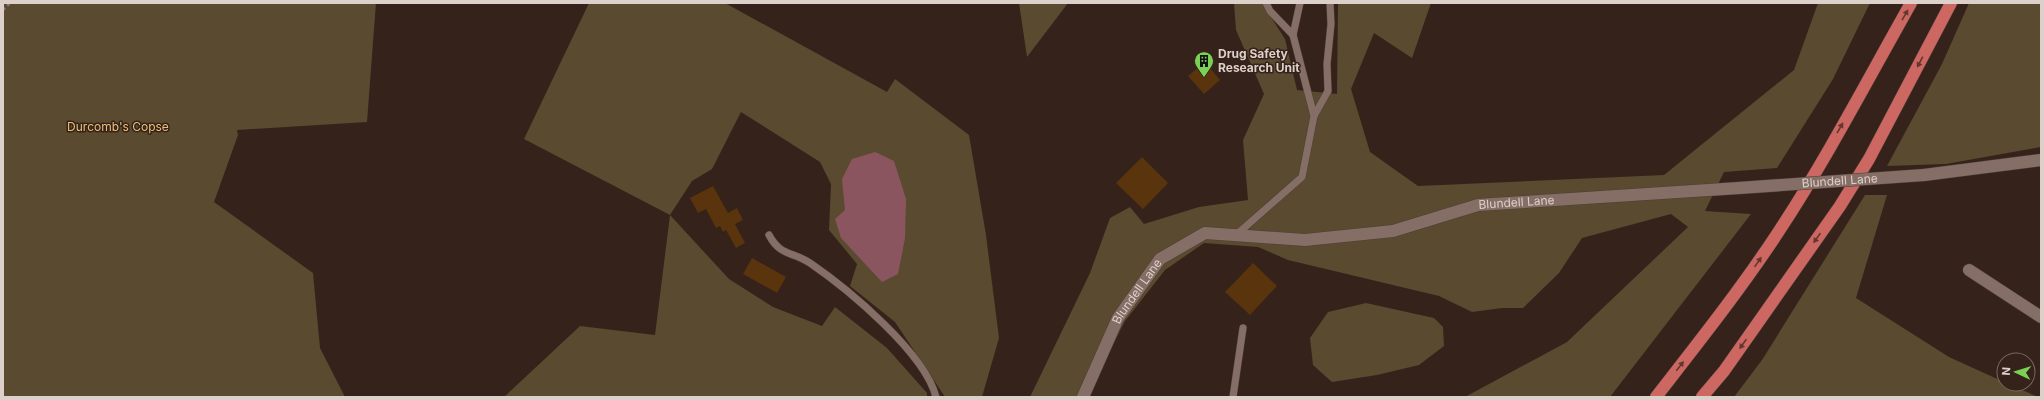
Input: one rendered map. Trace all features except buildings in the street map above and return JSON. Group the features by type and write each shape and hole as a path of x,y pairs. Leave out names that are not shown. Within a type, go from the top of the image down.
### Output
{"highway":[{"path":"1656,397 1731,301 1779,231 1821,162 1911,3"},
{"path":"1702,397 1724,371 1840,206 1868,159 1951,3"}],"street":[{"name":"Blundell Lane","path":"1083,397 1118,318 1160,259 1205,233 1305,240 1393,231 1478,205 1924,175 2041,160"},
{"path":"1969,270 2041,317"}],"lane":[{"path":"1266,3 1270,11 1293,35"},
{"path":"1300,3 1293,35 1314,116"},
{"path":"1235,235 1302,177 1314,116 1328,91 1327,64 1331,24 1330,3"},
{"path":"769,235 774,246 783,252 801,257 823,272 871,312 920,364 933,384 936,397"},
{"path":"1233,397 1243,328"}],"path":[{"path":"3,10 10,3"}],"green space":[{"name":"Durcomb's Copse","path":"3,3 376,3 367,122 237,130 238,135 214,202 313,273 320,348 345,397 3,397"},
{"path":"589,3 725,3 887,92 895,79 969,135 986,235 999,338 982,397 945,397 895,322 850,286 857,264 829,230 831,184 820,162 741,112 712,169 692,181 670,215 524,139"},
{"path":"1019,3 1068,3 1027,57"},
{"path":"1234,3 1262,3 1285,39 1297,90 1337,94 1338,3 1431,3 1412,58 1374,33 1351,89 1370,152 1418,186 1664,175 1794,70 1818,3 1870,3 1833,79 1777,168 1724,172 1705,211 1751,214 1610,397 1465,397 1567,342 1688,227 1671,214 1582,238 1559,273 1523,308 1502,308 1472,312 1439,296 1288,260 1258,247 1204,243 1165,270 1125,321 1086,397 1030,397 1090,273 1110,218 1130,207 1144,224 1199,207 1248,200 1243,140 1264,94 1236,30"},
{"path":"1969,3 2041,3 2041,147 1946,164 1887,166 1942,64"},
{"path":"1865,195 1887,195 1856,298 1949,357 1996,378 1996,392 2027,392 2038,397 1734,397 1762,360"},
{"path":"670,215 729,279 773,307 822,326 835,307 887,348 927,393 927,397 504,397 580,326 655,335"},
{"path":"1366,303 1434,318 1443,327 1444,346 1419,365 1377,375 1332,382 1313,365 1310,338 1328,312"}],"shaded area":[{"path":"875,152 894,161 906,199 905,238 898,274 882,282 841,238 835,219 845,210 842,179 852,159"}],"place":[{"name":"Drug Safety Research Unit","path":"1204,78"}]}
